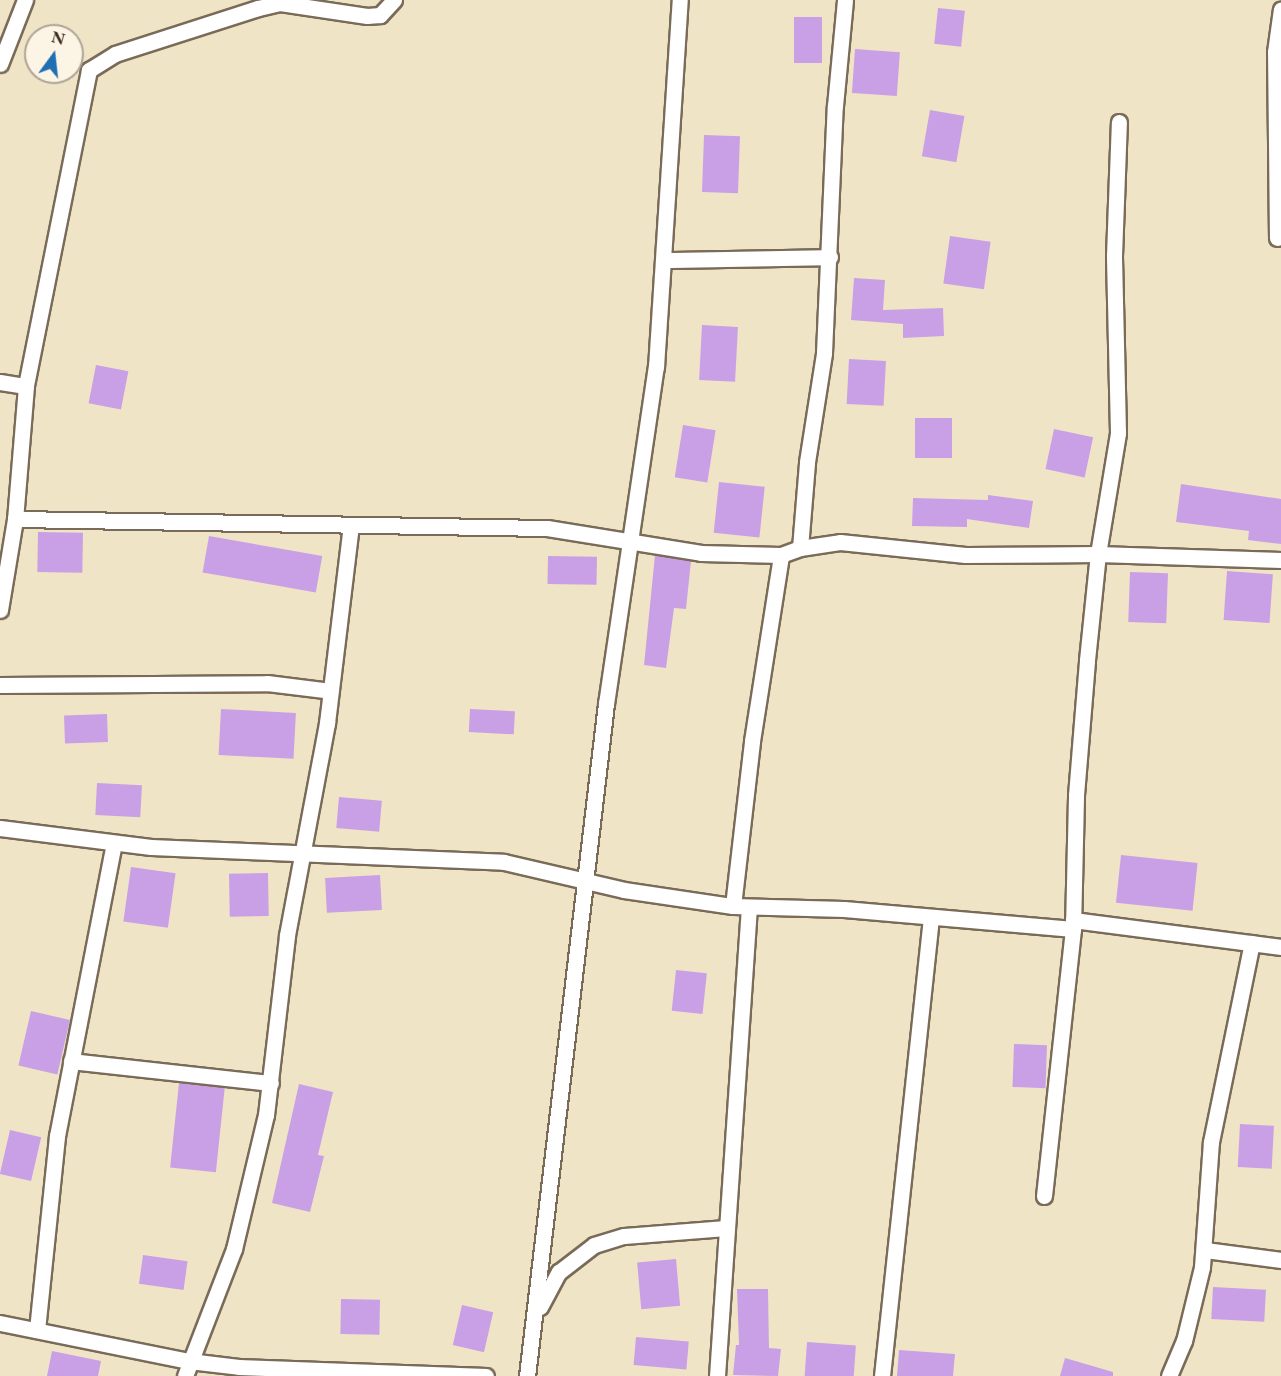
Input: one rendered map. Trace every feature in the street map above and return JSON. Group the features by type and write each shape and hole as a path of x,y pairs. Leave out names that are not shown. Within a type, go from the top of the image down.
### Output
{"street":[{"path":"0,64 25,0"},
{"path":"0,610 15,519 26,386 89,70 115,54 258,8 280,3 373,15 390,8 394,0"},
{"path":"527,1376 630,540 656,367 665,260 680,0"},
{"path":"800,548 807,462 824,353 835,106 844,0"},
{"path":"1277,238 1275,52 1281,9"},
{"path":"1044,1196 1073,924 1077,784 1098,554 1118,433 1114,256 1119,122"},
{"path":"665,260 830,257"},
{"path":"0,382 26,386"},
{"path":"15,519 547,528 732,556 781,555 800,548 840,542 965,555 1098,554 1281,560"},
{"path":"187,1368 237,1239 271,1083 287,935 331,691 351,526"},
{"path":"717,1376 741,907 752,741 781,555"},
{"path":"0,685 267,683 331,691"},
{"path":"0,828 114,844 301,857 504,862 587,882 741,907 844,909 932,919 1073,924 1281,947"},
{"path":"37,1330 53,1161 70,1061 114,844"},
{"path":"882,1376 932,919"},
{"path":"1169,1376 1196,1301 1205,1250 1211,1142 1252,943"},
{"path":"70,1061 271,1083"},
{"path":"535,1314 559,1272 594,1245 624,1236 726,1228"},
{"path":"1205,1250 1281,1260"},
{"path":"0,1323 37,1330 187,1368 486,1376"}],"building":[{"path":"938,8 965,11 961,47 934,44"},
{"path":"794,17 822,17 822,63 794,63"},
{"path":"855,49 900,52 897,96 852,93"},
{"path":"930,110 964,116 956,162 922,156"},
{"path":"704,135 740,136 738,193 702,192"},
{"path":"950,236 991,242 984,289 943,284"},
{"path":"854,278 885,280 883,310 943,308 944,336 903,338 903,324 851,320"},
{"path":"702,325 738,327 735,382 699,380"},
{"path":"849,359 886,361 884,406 847,404"},
{"path":"96,365 128,371 121,410 89,403"},
{"path":"915,418 952,418 952,458 915,458"},
{"path":"683,425 716,430 707,483 675,477"},
{"path":"1054,429 1093,437 1085,477 1045,469"},
{"path":"719,482 765,487 759,538 714,533"},
{"path":"1181,484 1281,499 1281,544 1248,540 1249,531 1176,522"},
{"path":"988,495 1033,501 1029,528 967,519 967,527 912,526 913,498 988,500"},
{"path":"38,532 83,533 82,573 37,572"},
{"path":"209,536 322,556 316,592 203,572"},
{"path":"655,555 691,561 686,609 674,608 666,668 644,665"},
{"path":"548,556 597,557 597,585 548,584"},
{"path":"1227,571 1273,574 1269,623 1224,620"},
{"path":"1130,572 1168,573 1166,623 1128,622"},
{"path":"221,709 296,713 293,759 219,755"},
{"path":"470,709 515,711 514,734 469,732"},
{"path":"107,714 108,742 65,743 64,716"},
{"path":"97,783 142,785 140,817 95,815"},
{"path":"339,797 382,801 379,832 336,828"},
{"path":"1121,855 1198,863 1193,911 1116,903"},
{"path":"131,867 176,873 168,928 123,921"},
{"path":"268,873 269,916 230,917 229,874"},
{"path":"380,875 382,910 327,913 325,878"},
{"path":"676,970 707,973 703,1014 672,1011"},
{"path":"31,1011 70,1020 57,1075 18,1066"},
{"path":"1014,1044 1047,1045 1045,1088 1012,1087"},
{"path":"179,1083 225,1088 216,1172 170,1168"},
{"path":"299,1084 333,1092 318,1155 324,1156 310,1212 272,1203"},
{"path":"1240,1124 1274,1126 1272,1169 1238,1167"},
{"path":"10,1130 41,1137 31,1181 0,1174"},
{"path":"143,1255 188,1261 184,1290 139,1284"},
{"path":"676,1259 680,1306 641,1309 637,1262"},
{"path":"1213,1287 1266,1290 1264,1322 1211,1319"},
{"path":"737,1289 768,1289 769,1348 781,1349 778,1376 733,1375 736,1345 739,1345"},
{"path":"341,1299 380,1300 379,1335 340,1334"},
{"path":"462,1305 493,1312 484,1352 453,1345"},
{"path":"636,1337 689,1342 686,1370 634,1365"},
{"path":"807,1342 856,1345 854,1376 805,1376"},
{"path":"899,1350 955,1354 953,1376 897,1376"},
{"path":"52,1351 101,1361 98,1376 47,1376"},
{"path":"1065,1358 1113,1372 1113,1376 1060,1376"}]}
